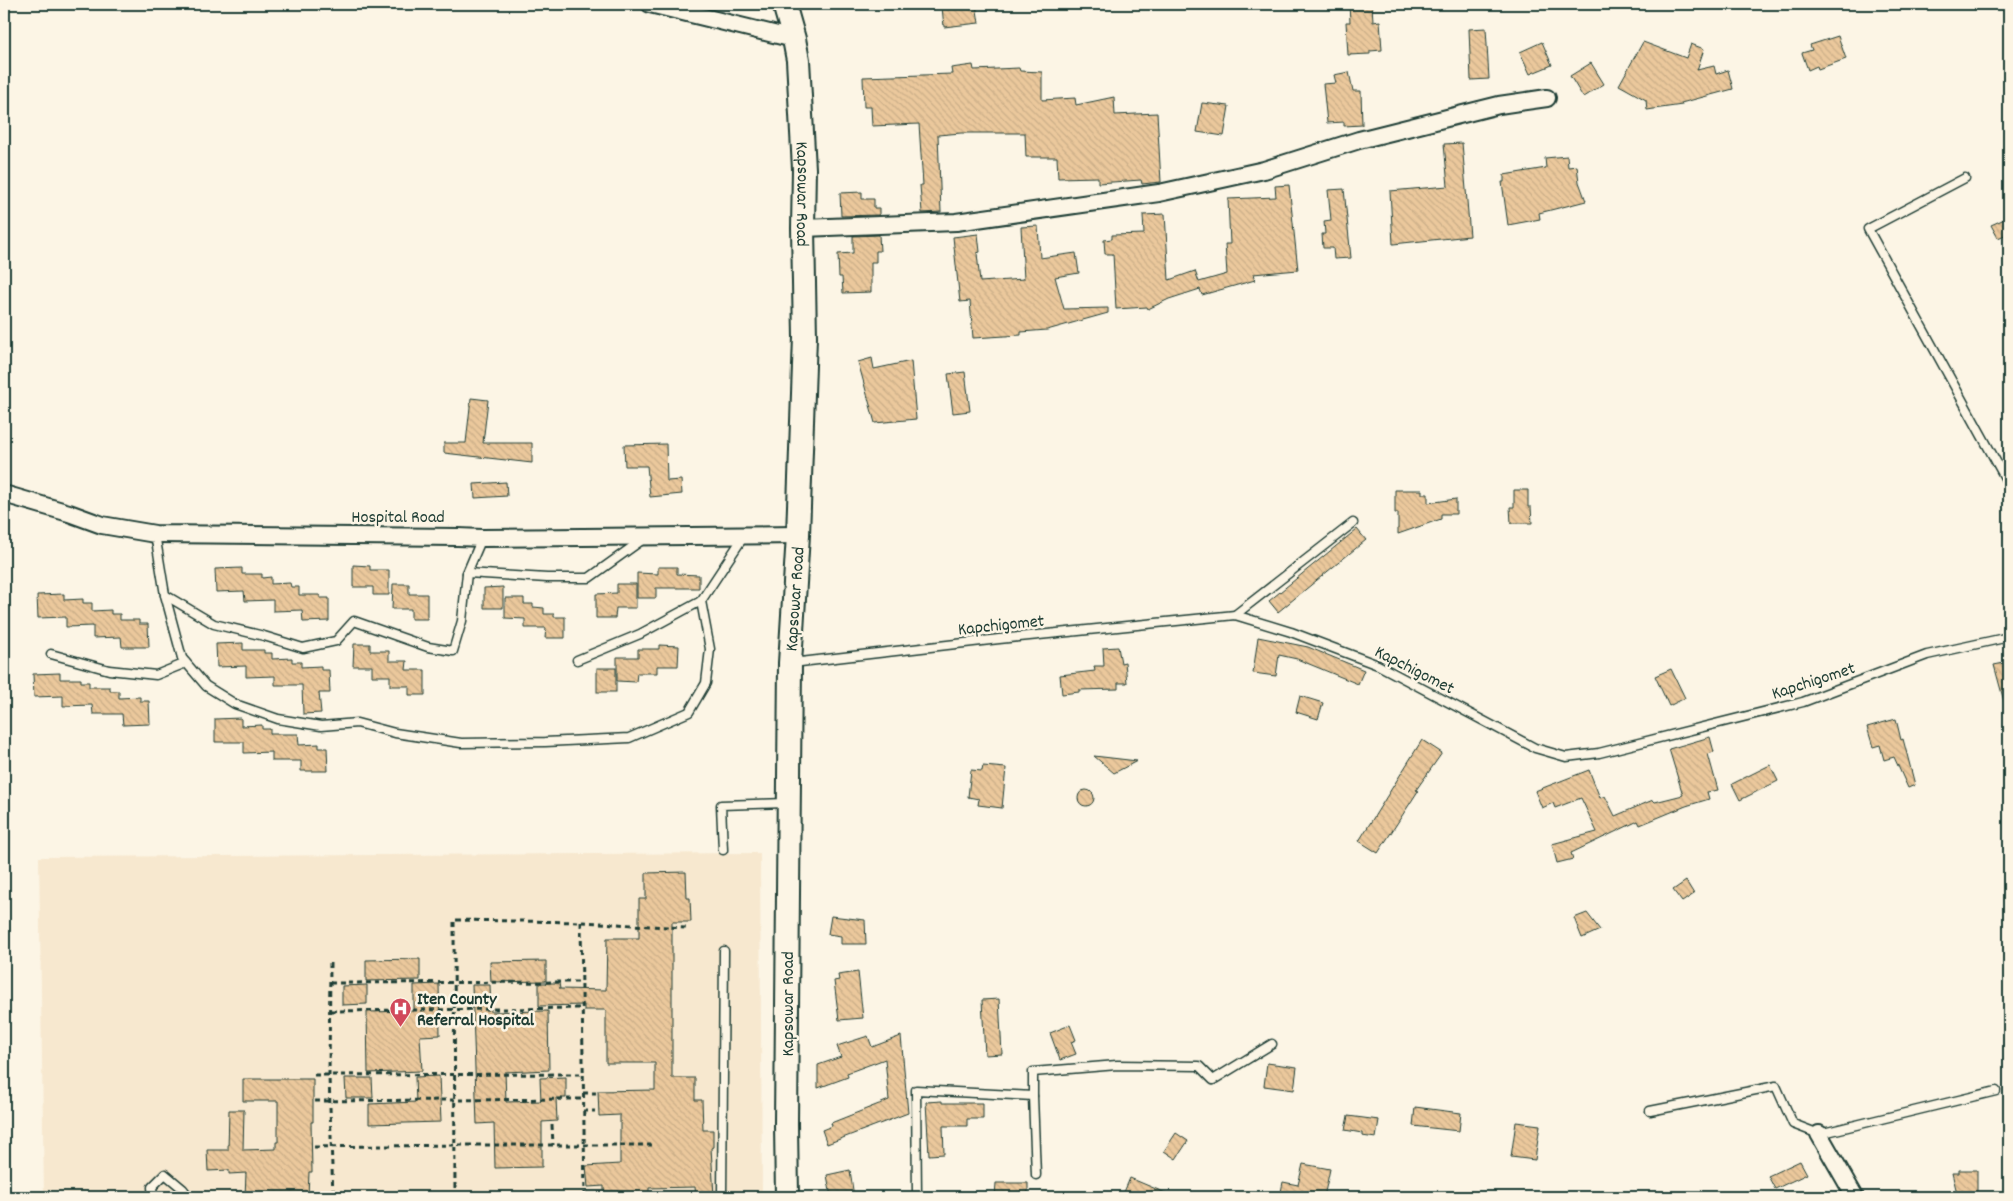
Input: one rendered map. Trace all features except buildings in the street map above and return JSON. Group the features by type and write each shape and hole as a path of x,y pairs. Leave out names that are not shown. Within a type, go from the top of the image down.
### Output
{"main road":[{"name":"Kapsowar Road","path":"784,4 798,60 804,169 805,337 798,535 790,663 787,1197"}],"street":[{"path":"650,4 794,39"},
{"path":"803,228 956,222 1159,193 1264,170 1359,140 1499,105 1547,98"},
{"name":"Hospital Road","path":"4,494 102,525 155,534 482,538 798,535"},
{"path":"1819,1134 1855,1197"}],"lane":[{"path":"1965,178 1868,229 2009,485"},
{"path":"1235,615 1353,523"},
{"path":"155,534 164,595 182,658 206,686 236,704 278,719 322,726 358,723 395,732 460,743 545,742 628,738 689,712 706,683 710,649 701,601"},
{"path":"467,573 547,578 589,578 648,536"},
{"path":"577,660 640,634 701,601 744,536"},
{"path":"164,595 214,624 303,648 336,641 354,621 428,647 453,651 462,621 467,573 482,538"},
{"name":"Kapchigomet","path":"790,663 1235,615 1292,632 1378,665 1535,748 1566,757 1599,753 1803,702 1927,655 2009,637"},
{"path":"51,654 109,670 156,675 186,663"},
{"path":"723,850 721,805 788,802"},
{"path":"722,1197 724,951"},
{"path":"1036,1175 1033,1072 1118,1064 1199,1066 1213,1080 1272,1044"},
{"path":"1650,1111 1776,1086 1793,1124 1819,1134 1996,1091"},
{"path":"917,1197 916,1090 1033,1096"},
{"path":"153,1197 152,1187 165,1174 183,1189 189,1197"}],"path":[{"path":"456,1197 454,920 581,922 686,928"},
{"path":"581,922 585,1197"},
{"path":"330,963 329,1076 332,1197"},
{"path":"330,983 582,982"},
{"path":"331,1010 582,1008"},
{"path":"314,1076 583,1074"},
{"path":"583,1093 596,1093"},
{"path":"316,1101 584,1099"},
{"path":"583,1111 595,1111"},
{"path":"552,1125 553,1145"},
{"path":"314,1148 455,1145 652,1145"}],"shaded area":[{"name":"Iten County Referral Hospital","path":"760,853 762,1197 44,1197 39,857"}],"place":[{"name":"Iten County Referral Hospital","path":"401,1027"}]}
